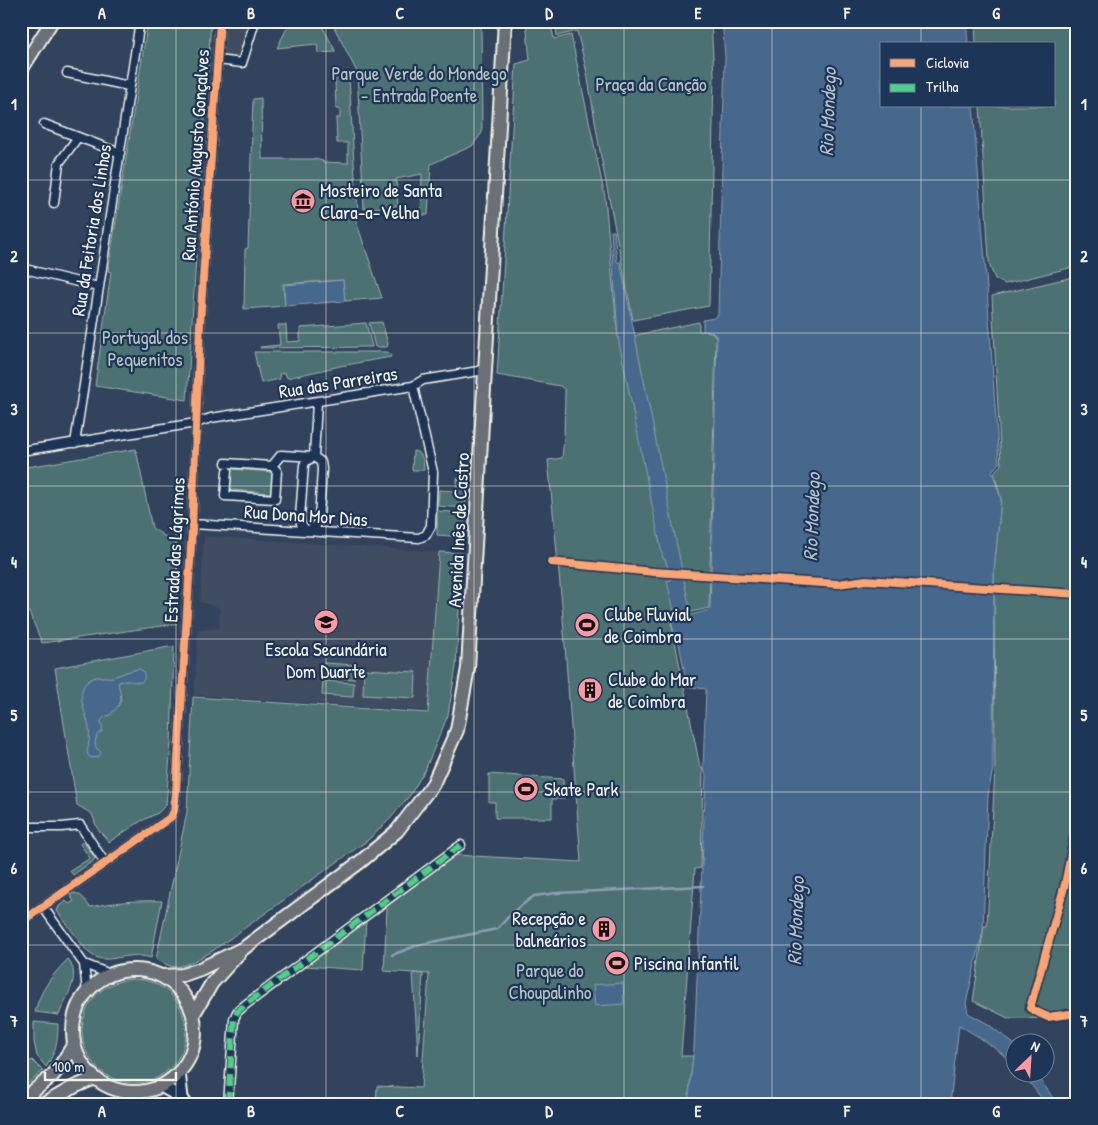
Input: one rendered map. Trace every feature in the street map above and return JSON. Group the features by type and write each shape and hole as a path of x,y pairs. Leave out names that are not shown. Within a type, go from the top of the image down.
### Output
{"main road":[{"path":"21,70 52,21"},
{"name":"Avenida Inês de Castro","path":"193,1015 212,983 244,948 360,862 397,831 433,784 457,730 468,668 505,21"},
{"path":"1074,21 1077,28"},
{"name":"Avenida Inês de Castro","path":"161,976 183,975 193,972 244,948"},
{"path":"130,970 145,971 161,976 182,992 193,1015 195,1033 192,1051 179,1072 161,1086 135,1092 122,1091 108,1086 88,1071 82,1063 74,1044 73,1033 76,1010 87,992 110,974 130,970"},
{"path":"21,1101 52,1076 74,1044"},
{"path":"179,1072 184,1101"},
{"path":"44,1104 74,1087 95,1078"},
{"path":"161,1086 184,1101"}],"street":[{"name":"Rua da Feitoria dos Linhos","path":"75,443 140,21"},
{"name":"Rua António Augusto Gonçalves","path":"202,292 220,21"},
{"path":"218,60 242,63 255,21"},
{"path":"67,73 129,86"},
{"path":"44,124 120,153"},
{"path":"54,203 59,163 78,137"},
{"path":"21,268 98,287"},
{"name":"Estrada das Lágrimas","path":"105,863 171,817 174,810 192,524 202,292"},
{"name":"Rua das Parreiras","path":"21,451 413,386 423,380 485,370"},
{"name":"Rua Dona Mor Dias","path":"192,524 419,538 426,535 431,526 433,472 413,386"},
{"path":"314,457 317,402"},
{"path":"272,466 277,471 275,499 225,496 226,467 272,466 281,455 314,457 320,462 322,469 319,519 316,526 307,531 301,524 300,517 304,464 314,457"},
{"path":"21,827 80,825 105,863 21,922"},
{"path":"228,1104 234,1019 244,1004 461,845"},
{"path":"43,907 84,964 87,992"},
{"path":"84,964 110,974"}],"shaded area":[{"path":"223,21 253,21 241,61 219,59"},
{"name":"Escola Secundária Dom Duarte","path":"204,536 438,552 427,711 194,695 198,630 219,628 220,608 200,602"}],"green space":[{"name":"Portugal dos Pequenitos","path":"148,21 211,21 187,400 95,386 111,272 108,271"},
{"name":"Parque Verde do Mondego - Entrada Poente","path":"331,21 481,21 482,133 472,146 431,164 428,215 421,215 422,174 396,179 398,206 364,209 357,72"},
{"name":"Parque do Choupalinho","path":"526,21 550,21 554,39 571,35 605,197 618,339 699,322 699,331 712,332 716,337 709,608 670,617 700,767 703,769 701,868 695,869 681,1056 693,1056 688,1104 376,1104 377,1086 421,1088 429,974 384,971 387,906 456,855 581,862 562,605 548,460 562,458 565,390 560,386 497,375 516,64 530,60"},
{"name":"Praça da Canção","path":"555,21 711,21 714,75 709,306 633,320 601,157 587,73 577,31 557,36"},
{"path":"975,21 1068,21 1077,42 1077,266 1005,284 995,279 989,260 980,108 1056,108 1056,42 976,42"},
{"path":"320,22 336,52 318,53 317,44 277,48 289,24"},
{"path":"349,77 358,212 353,212 382,298 345,301 343,280 283,284 285,306 244,309 245,249 248,248 253,99 261,98 262,159 314,159 323,162 348,163 348,143 337,143 336,118 340,118 340,109 336,109 335,79"},
{"path":"1077,276 1077,1019 1008,1018 973,1001 984,926 987,926 995,768 994,571 1001,499 994,472 1001,465 992,296"},
{"path":"382,322 388,344 387,347 375,347 369,323"},
{"path":"366,323 372,347 260,348 280,345 278,325 286,325 287,342 300,341 300,328"},
{"path":"254,352 387,352 391,357 287,378 285,373 279,374 280,379 261,383"},
{"path":"136,449 152,528 178,545 176,624 42,643 29,612 21,613 21,468"},
{"path":"413,451 421,455 424,470 412,470"},
{"path":"231,469 273,472 272,493 230,490"},
{"path":"457,478 467,488 465,508 438,506 439,490 457,491"},
{"path":"437,511 465,513 463,537 437,535"},
{"path":"439,552 462,553 456,667 448,715 425,770 410,795 390,819 368,840 211,952 176,967 156,959 187,812 193,697 428,713"},
{"path":"174,646 171,743 166,805 158,813 141,821 109,842 97,828 92,814 77,805 55,668"},
{"path":"324,663 355,665 354,679 323,677"},
{"path":"364,669 416,672 415,698 363,695"},
{"path":"323,681 354,683 353,697 322,695"},
{"name":"Skate Park","path":"489,774 563,779 564,799 552,799 552,818 495,818 495,802 489,802"},
{"path":"83,841 95,858 73,875 70,871 90,858 80,844"},
{"path":"73,893 81,896 90,907 126,902 162,901 151,958 128,956 102,959 87,951 57,911 59,906 66,901 69,904 74,901 70,895"},
{"path":"366,920 363,970 305,966"},
{"path":"68,959 72,966 73,980 59,1015 35,1012 40,997 48,983"},
{"path":"413,973 423,974 418,1055"},
{"path":"134,979 154,983 171,994 182,1011 186,1031 182,1051 171,1068 154,1079 134,1083 114,1079 97,1068 86,1051 82,1031 86,1011 97,994 114,983"},
{"path":"34,1022 58,1024 56,1046 46,1067 37,1056 34,1042"},
{"path":"32,1060 43,1071 21,1089 21,1068"}],"water":[{"name":"Rio Mondego","path":"722,21 966,21 968,42 880,42 880,108 973,108 999,463 992,471 1001,499 994,571 993,768 988,796 983,931 966,1003 968,1013 988,1024 1006,1038 1006,1057 959,1025 950,1104 688,1104 694,1047 706,775 703,769 706,689 685,686 683,676 685,675 678,639 675,639 671,618 675,616 667,581 671,580 665,559 663,559 618,337 611,231 614,231 617,262 620,262 691,615 710,610 717,337 712,332 703,331 703,320 714,318 718,314 725,56"},
{"path":"343,280 345,301 285,306 284,285"},
{"path":"139,669 144,674 142,682 119,682 121,700 110,715 104,717 101,721 103,731 97,735 95,742 96,748 101,753 98,757 91,758 87,752 89,732 82,702 82,689 91,679 113,677"},
{"path":"623,983 624,1004 595,1006 593,985"},
{"path":"1029,1082 1042,1082 1057,1104 1046,1104"}],"pier":[{"path":"709,572 836,581 847,576 996,586 996,592 868,583 856,587 708,578"}],"waterway":[{"path":"392,955 418,945 497,929 514,911 534,896 557,893 703,886"}],"marked path":[{"path":"228,1104 234,1019 237,1012 461,845"}],"cycle path":[{"path":"21,922 171,817 174,811 192,530 200,324 220,21"},
{"path":"551,562 654,572 838,584 866,580 1077,594"},
{"path":"1077,824 1065,884 1030,1008 1048,1017 1077,1013"}],"place":[{"name":"Mosteiro de Santa Clara-a-Velha","path":"303,201"},
{"name":"Escola Secundária Dom Duarte","path":"326,622"},
{"name":"Clube Fluvial de Coimbra","path":"587,625"},
{"name":"Clube do Mar de Coimbra","path":"590,690"},
{"name":"Skate Park","path":"526,789"},
{"name":"Recepção e balneários","path":"604,929"},
{"name":"Piscina Infantil","path":"617,963"}]}
